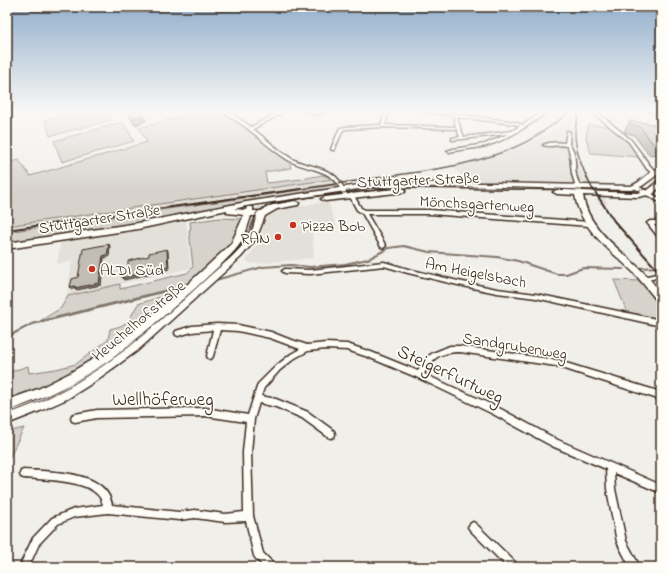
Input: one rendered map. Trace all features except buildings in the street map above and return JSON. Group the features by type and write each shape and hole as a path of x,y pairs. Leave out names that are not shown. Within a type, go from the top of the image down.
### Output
{"main road":[{"path":"636,187 644,183 658,171"},
{"path":"646,193 661,182"},
{"name":"Stuttgarter Straße","path":"195,216 264,202 399,190 529,191 636,187"},
{"path":"578,190 582,209 589,224 598,235 644,279 661,299"},
{"name":"Stuttgarter Straße","path":"578,190 628,195 646,193"},
{"name":"Stuttgarter Straße","path":"234,208 262,214 281,206 347,194"},
{"name":"Stuttgarter Straße","path":"7,246 229,211 249,211 264,202"},
{"name":"Heuchelhofstraße","path":"7,406 27,399 68,380 91,367 132,338 234,246 242,231 249,211"},
{"name":"Heuchelhofstraße","path":"7,418 70,392 94,378 141,343 250,242 262,214"}],"street":[{"path":"263,138 276,150 291,159 334,176 359,209 364,212 382,246"},
{"path":"333,149 337,138"},
{"path":"453,139 463,138"},
{"path":"448,151 488,144 500,138"},
{"path":"568,138 568,146"},
{"path":"626,138 649,168 658,171"},
{"path":"545,145 560,144 571,147 573,151 574,174 578,190"},
{"path":"636,187 660,202"},
{"name":"Mönchsgartenweg","path":"364,212 430,212 589,224"},
{"path":"661,223 650,223 661,237"},
{"name":"Am Heigelsbach","path":"285,271 310,272 384,264 408,272 458,283 497,291 536,296 661,323"},
{"path":"644,279 661,275"},
{"path":"210,356 217,327"},
{"name":"Steigerfurtweg","path":"178,333 192,329 217,327 238,328 271,334 285,341 307,348 326,346 347,347 369,354 419,375 496,411 556,443 661,489"},
{"path":"271,567 259,556 249,516 247,452 250,419 261,386 267,378 293,356 307,348"},
{"name":"Sandgrubenweg","path":"419,375 429,359 435,355 450,350 460,349 556,363 661,396"},
{"path":"257,399 276,403 305,415 331,434"},
{"name":"Wellhöferweg","path":"75,418 97,414 205,412 250,419"},
{"path":"610,467 611,489 622,542 635,567"},
{"path":"24,474 74,479 90,483 98,488 105,497 108,509"},
{"path":"25,567 36,541 55,521 74,513 108,509 179,516 195,514 225,518 249,516"},
{"path":"473,527 514,567"}],"shaded area":[{"path":"66,138 132,138 134,141 62,162 54,141"},
{"path":"145,138 258,138 289,161 291,168 265,172 267,183 322,175 333,179 7,226 7,163 19,160 30,176 147,142"},
{"path":"540,138 571,138 576,160 588,186 527,183 469,184 453,167 475,162 521,147"},
{"path":"586,138 624,138 639,157 591,153"},
{"path":"331,179 334,185 7,232 7,226"},
{"path":"587,184 596,185 600,190 634,190 637,192 601,192 608,204 599,204 592,192 585,190 590,189"},
{"path":"334,185 336,189 160,220 7,244 7,232"},
{"path":"384,187 567,188 568,190 386,189 346,193 346,191"},
{"path":"337,192 340,194 277,204 261,210 256,207 266,203"},
{"path":"328,201 337,228 312,230 314,258 252,264 246,261 259,242 267,214 275,210"},
{"path":"252,215 256,215 243,245 143,338 81,382 7,415 7,409 169,309 250,220"},
{"path":"220,218 244,219 231,245 186,285 40,321 61,308 68,296 120,284 120,289 187,273 193,267 189,230 191,229 190,222"},
{"path":"186,222 191,268 67,296 72,261 57,264 61,240"},
{"path":"614,280 641,281 661,305 661,319 627,312"},
{"path":"181,290 93,363 28,395 7,402 7,373 28,366 29,373 76,364 108,340 110,329 122,325 128,321 138,304"},
{"path":"24,428 7,462 7,432"}],"waterway":[{"path":"212,281 263,267 291,265 310,267 345,264 368,259 389,248 404,246 429,252 497,257 518,261 557,274 566,274 583,268 623,269"},
{"path":"639,268 661,267"},
{"path":"178,288 186,286"},
{"path":"7,337 32,324 178,288"},
{"path":"174,289 178,288"}],"tram line":[{"path":"7,414 41,401 72,385 130,346 235,252 246,238 257,212 266,206 311,197 357,191 402,188 494,187 632,192 648,188 661,176"}],"railway":[{"path":"297,190 463,164 495,155 533,138"},
{"path":"575,138 578,155 583,170 593,190"},
{"path":"593,189 614,221 661,274"},
{"path":"7,230 297,190"}],"place":[{"name":"Pizza Bob","path":"293,225"},
{"name":"RAN","path":"278,237"},
{"name":"ALDI Süd","path":"92,269"}]}
